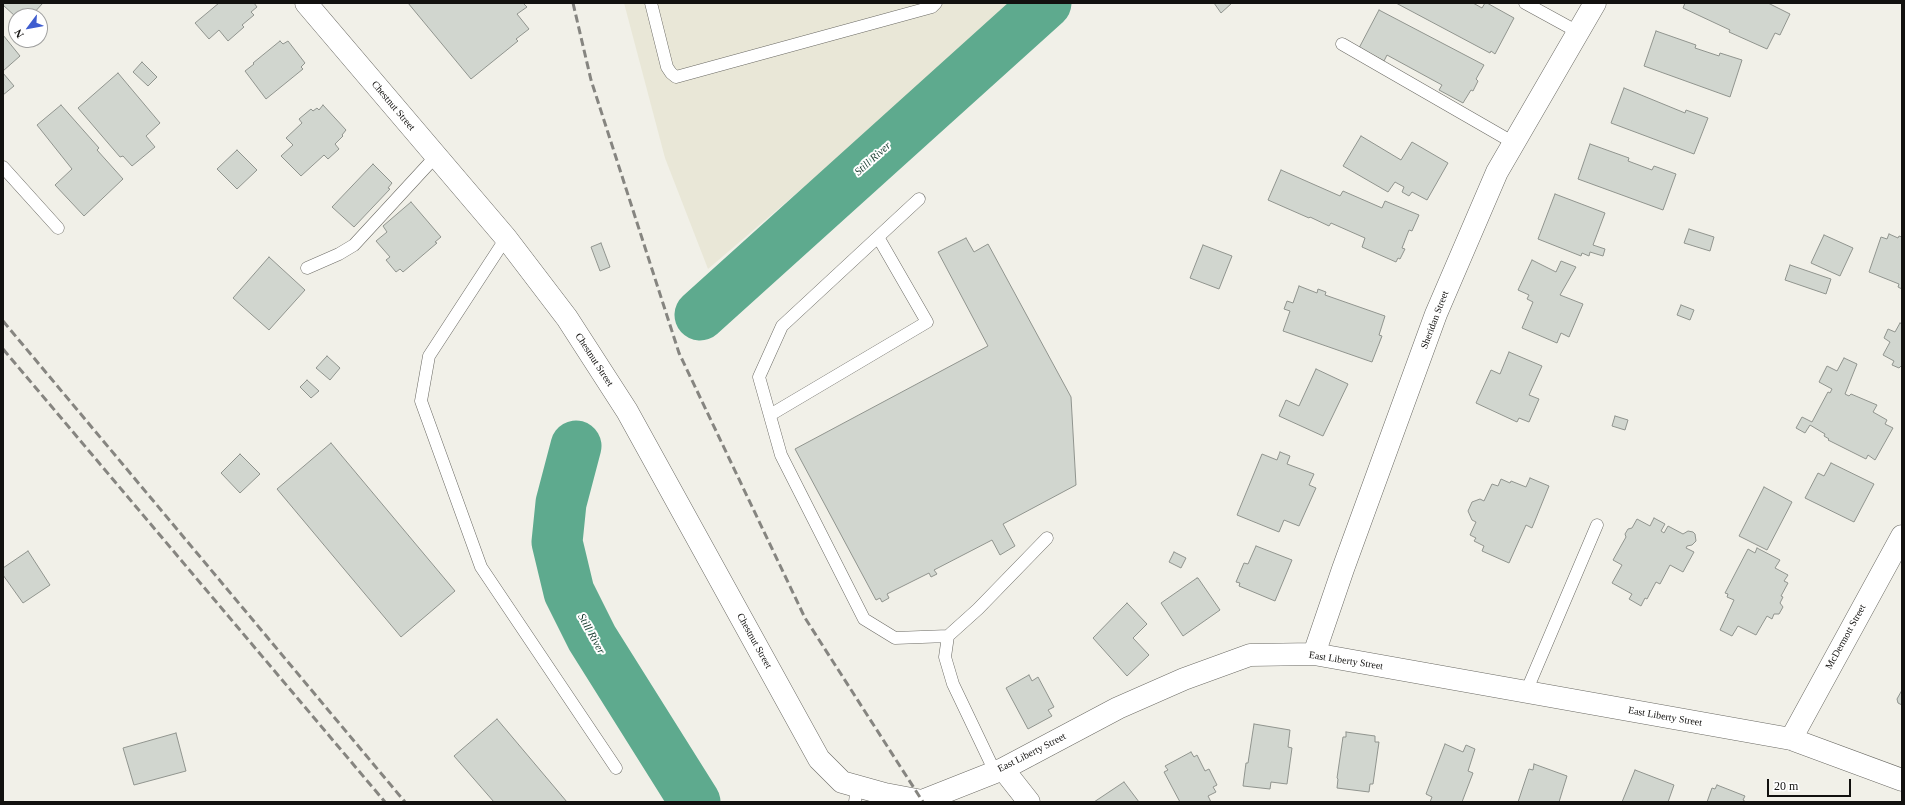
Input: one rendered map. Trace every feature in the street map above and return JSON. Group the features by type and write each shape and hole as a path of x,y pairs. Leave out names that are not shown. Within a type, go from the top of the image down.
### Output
{"street":[{"name":"Chestnut Street","path":"306,3 506,238 567,318 627,411 819,759"},
{"name":"Sheridan Street","path":"1314,654 1342,569 1436,314 1497,172 1595,3"},
{"name":"McDermott Street","path":"1791,739 1902,536"},
{"name":"East Liberty Street","path":"819,759 856,794 885,794 922,801 999,771 1118,708 1184,679 1250,655 1314,654 1791,739 1902,780"},
{"path":"999,771 1029,802"}],"lane":[{"path":"651,3 667,67 676,77 932,6 936,3"},
{"path":"1525,3 1578,32"},
{"path":"1342,44 1514,143"},
{"path":"307,268 339,254 354,245 436,156"},
{"path":"3,167 58,228"},
{"path":"919,199 782,326 759,377 781,455 864,619 895,638 948,636 984,604 1047,538"},
{"path":"770,415 927,322 878,237"},
{"path":"506,238 429,356 420,402 481,567 616,768"},
{"path":"1526,692 1598,525"},
{"path":"948,636 945,658 953,684 999,771"}],"shaded area":[{"path":"624,3 1019,3 708,269 665,158"}],"building":[{"path":"3,3 43,3 38,8 8,8 8,10 3,5"},
{"path":"219,3 254,3 257,7 251,12 254,15 242,25 244,27 228,41 219,30 209,39 195,23"},
{"path":"408,3 523,3 527,7 517,14 529,29 516,39 518,41 471,79"},
{"path":"1214,3 1232,3 1221,13"},
{"path":"1396,3 1473,3 1482,8 1485,3 1487,3 1514,18 1495,54 1491,51 1490,53"},
{"path":"1685,3 1768,3 1790,14 1780,35 1775,33 1767,49 1729,32 1730,30 1683,8"},
{"path":"1379,10 1484,65 1476,79 1478,81 1473,91 1471,90 1463,103 1439,90 1442,85 1387,55 1384,61 1359,48"},
{"path":"1656,31 1696,45 1695,48 1719,56 1720,53 1742,60 1730,97 1644,66"},
{"path":"3,35 8,41 8,48 14,48 20,56 3,71"},
{"path":"280,41 283,44 288,41 305,63 301,67 303,69 266,99 245,71"},
{"path":"142,62 157,77 148,86 133,72"},
{"path":"3,73 14,86 3,95"},
{"path":"118,73 160,123 146,136 155,147 132,166 123,156 120,157 78,108"},
{"path":"1624,88 1685,113 1686,110 1708,118 1694,154 1611,123"},
{"path":"61,105 99,148 97,150 123,179 84,216 55,185 72,169 37,125"},
{"path":"323,105 346,130 342,135 343,136 335,144 339,149 328,159 324,155 301,176 281,156 293,145 286,138 302,123 299,119 311,109 313,111 317,108 319,110"},
{"path":"1361,136 1401,160 1412,142 1448,163 1427,200 1412,192 1409,196 1402,192 1404,187 1395,182 1388,192 1343,166"},
{"path":"1590,144 1629,158 1628,161 1652,170 1654,166 1676,174 1663,210 1578,179"},
{"path":"237,150 257,170 237,189 217,169"},
{"path":"373,164 392,183 388,188 390,189 354,227 332,207"},
{"path":"1281,170 1340,196 1343,191 1382,208 1385,201 1419,215 1412,231 1409,230 1402,248 1405,249 1400,259 1398,258 1396,262 1362,247 1365,238 1331,223 1329,226 1268,200"},
{"path":"1555,194 1605,213 1593,245 1605,249 1603,256 1590,252 1589,256 1582,253 1581,256 1538,239"},
{"path":"411,202 441,237 435,242 437,243 403,272 400,269 396,272 386,260 390,257 376,241 387,232 383,226"},
{"path":"1689,229 1714,237 1710,251 1684,243"},
{"path":"1889,234 1898,238 1899,236 1902,237 1902,289 1898,287 1899,284 1869,272 1881,237 1887,239"},
{"path":"1824,235 1853,248 1840,276 1811,263"},
{"path":"966,238 974,252 988,244 1071,397 1076,485 1003,524 1015,546 1000,555 992,540 934,570 937,574 931,577 929,573 887,594 889,598 882,602 880,598 876,600 795,449 988,346 938,252"},
{"path":"601,243 610,267 600,271 591,247"},
{"path":"1203,245 1232,256 1219,289 1190,278"},
{"path":"269,257 305,290 269,330 233,298"},
{"path":"1532,260 1556,272 1561,261 1576,267 1560,295 1583,304 1569,337 1561,333 1557,343 1522,328 1533,302 1527,299 1529,295 1518,290"},
{"path":"1790,265 1831,279 1826,294 1785,280"},
{"path":"1299,286 1317,293 1318,289 1326,292 1325,295 1385,316 1379,335 1382,336 1372,362 1283,331 1290,311 1284,309 1287,301 1293,303"},
{"path":"1681,305 1694,310 1690,320 1677,315"},
{"path":"1900,323 1902,324 1902,365 1899,368 1892,365 1894,361 1883,355 1890,342 1884,338 1888,329 1895,332"},
{"path":"1509,352 1542,366 1529,395 1539,399 1529,422 1519,418 1517,422 1476,403 1491,370 1500,374"},
{"path":"327,356 340,368 330,380 316,368"},
{"path":"1844,358 1857,364 1845,394 1849,396 1851,394 1877,405 1873,412 1887,420 1885,424 1893,428 1875,460 1868,455 1866,459 1828,440 1829,439 1824,436 1825,434 1810,425 1805,433 1796,428 1802,417 1812,422 1828,392 1830,393 1832,389 1819,382 1827,366 1837,371"},
{"path":"1316,369 1348,384 1323,436 1279,416 1286,400 1299,406"},
{"path":"307,380 319,391 311,398 300,387"},
{"path":"1615,416 1628,420 1625,430 1612,426"},
{"path":"331,443 455,591 401,637 277,489"},
{"path":"1280,452 1290,456 1287,464 1314,474 1309,485 1316,488 1299,526 1284,520 1279,532 1237,515 1262,454 1277,460"},
{"path":"240,454 260,474 240,493 221,473"},
{"path":"1831,463 1874,484 1854,522 1805,498 1818,473 1824,476"},
{"path":"1530,478 1549,486 1532,528 1526,525 1509,563 1482,551 1484,546 1474,541 1476,538 1470,535 1476,522 1472,520 1468,511 1472,502 1480,499 1484,501 1492,484 1498,486 1501,479 1526,487"},
{"path":"1764,487 1792,502 1767,550 1739,536"},
{"path":"1654,518 1665,524 1661,531 1664,533 1668,526 1683,534 1688,531 1693,532 1695,534 1696,541 1686,548 1694,552 1683,572 1670,565 1660,584 1656,582 1647,599 1645,598 1641,606 1629,599 1632,594 1612,583 1622,565 1613,560 1626,537 1625,534 1628,529 1632,528 1637,519 1650,526"},
{"path":"1256,546 1292,560 1275,601 1239,586 1240,583 1236,582 1244,563 1248,564"},
{"path":"1757,548 1780,560 1775,568 1788,575 1784,581 1788,583 1781,596 1783,597 1780,603 1783,607 1779,614 1774,614 1772,619 1767,616 1756,635 1738,626 1732,636 1720,630 1734,600 1727,597 1728,594 1725,593 1748,549 1755,553"},
{"path":"28,551 50,585 23,603 3,575 3,568"},
{"path":"1174,552 1186,558 1181,568 1169,562"},
{"path":"1197,578 1220,610 1183,636 1161,603"},
{"path":"1127,603 1147,624 1133,638 1149,655 1127,676 1093,638"},
{"path":"1029,675 1032,681 1038,677 1054,707 1048,710 1052,716 1028,729 1006,688"},
{"path":"1902,690 1902,705 1898,703 1897,699"},
{"path":"497,719 567,802 494,802 454,756"},
{"path":"1254,724 1290,730 1288,747 1292,748 1287,784 1271,782 1270,789 1243,786"},
{"path":"1346,732 1375,736 1375,742 1379,742 1373,784 1370,784 1369,792 1337,788 1343,737 1346,737"},
{"path":"176,733 186,771 134,785 123,748"},
{"path":"1445,744 1463,752 1466,745 1475,749 1468,771 1473,773 1462,802 1430,802 1432,797 1426,794"},
{"path":"1191,752 1194,757 1197,755 1205,771 1209,769 1217,785 1213,787 1216,792 1208,796 1211,802 1180,802 1164,772 1168,770 1165,766"},
{"path":"1534,764 1567,776 1559,802 1518,802 1529,769 1533,770"},
{"path":"1635,770 1674,785 1668,802 1622,802"},
{"path":"1124,782 1139,802 1094,802"},
{"path":"1717,785 1745,796 1743,800 1746,802 1707,802 1712,788 1715,789"}],"waterway":[{"name":"Still River","path":"700,315 1046,3"},
{"name":"Still River","path":"576,446 561,503 557,542 569,592 592,638 695,802"}],"railway":[{"path":"573,3 591,80 679,353 805,618 923,802"},
{"path":"3,321 405,802"},
{"path":"3,349 385,802"}]}
